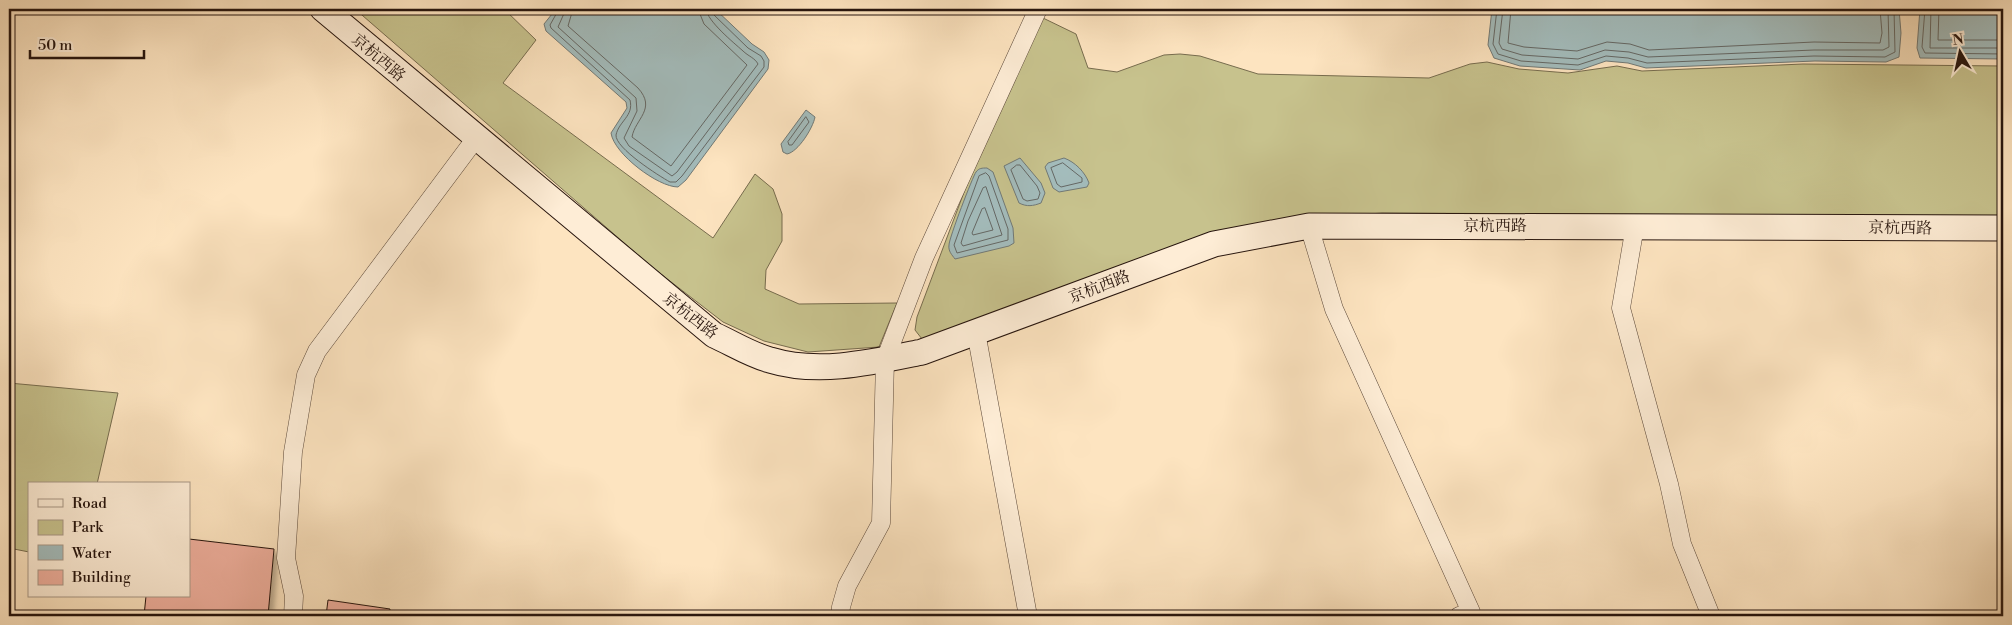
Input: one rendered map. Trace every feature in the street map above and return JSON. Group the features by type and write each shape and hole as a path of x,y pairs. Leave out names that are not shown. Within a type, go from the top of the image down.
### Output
{"main road":[{"name":"京杭西路","path":"323,9 714,335 770,360 803,366 830,367 885,360 922,352 1214,244 1309,226 2003,228"}],"street":[{"path":"840,616 840,607 848,586 881,523 885,360 924,258 1038,9"},
{"path":"293,616 294,596 286,558 295,436 306,375 318,351 476,138"},
{"path":"1309,226 1334,309 1471,612 1459,616"},
{"path":"1635,226 1622,308 1669,484 1682,544 1711,616"},
{"path":"976,332 1028,616"}],"green space":[{"path":"355,9 504,9 536,40 503,83 713,238 755,174 773,189 782,214 782,241 766,270 765,289 799,304 897,303 879,347 808,352 764,341 723,322 653,268"},
{"path":"1043,18 1076,34 1088,68 1117,72 1164,55 1180,54 1200,56 1258,74 1429,78 1470,64 1487,62 1519,69 1568,73 1617,66 1642,71 1803,64 2003,66 2003,216 1382,213 1275,221 937,339 922,339 915,330 917,317 966,187"},
{"path":"9,383 118,393 97,482 28,482 28,552 9,548"}],"water":[{"path":"556,9 715,9 752,44 764,52 769,60 768,69 686,180 678,187 670,186 638,168 614,141 611,133 627,108 626,102 546,31 544,24"},
{"path":"1492,9 1899,9 1901,33 1899,57 1886,62 1815,61 1646,68 1628,63 1606,61 1580,70 1520,66 1494,58 1488,45"},
{"path":"1920,9 2003,9 2003,59 1920,58 1917,48"},
{"path":"806,110 815,117 811,127 796,149 787,154 783,152 781,144"},
{"path":"1020,158 1041,183 1045,193 1041,203 1030,206 1019,203 1004,166"},
{"path":"1064,158 1082,171 1089,183 1087,187 1059,192 1053,188 1045,167 1048,163"},
{"path":"981,168 987,168 993,172 1013,228 1014,243 1009,246 955,259 950,253 949,247 957,220 976,172"}],"building":[{"path":"190,539 274,549 268,616 144,616 146,598 190,598"},
{"path":"328,600 390,609 389,616 326,616"}]}
